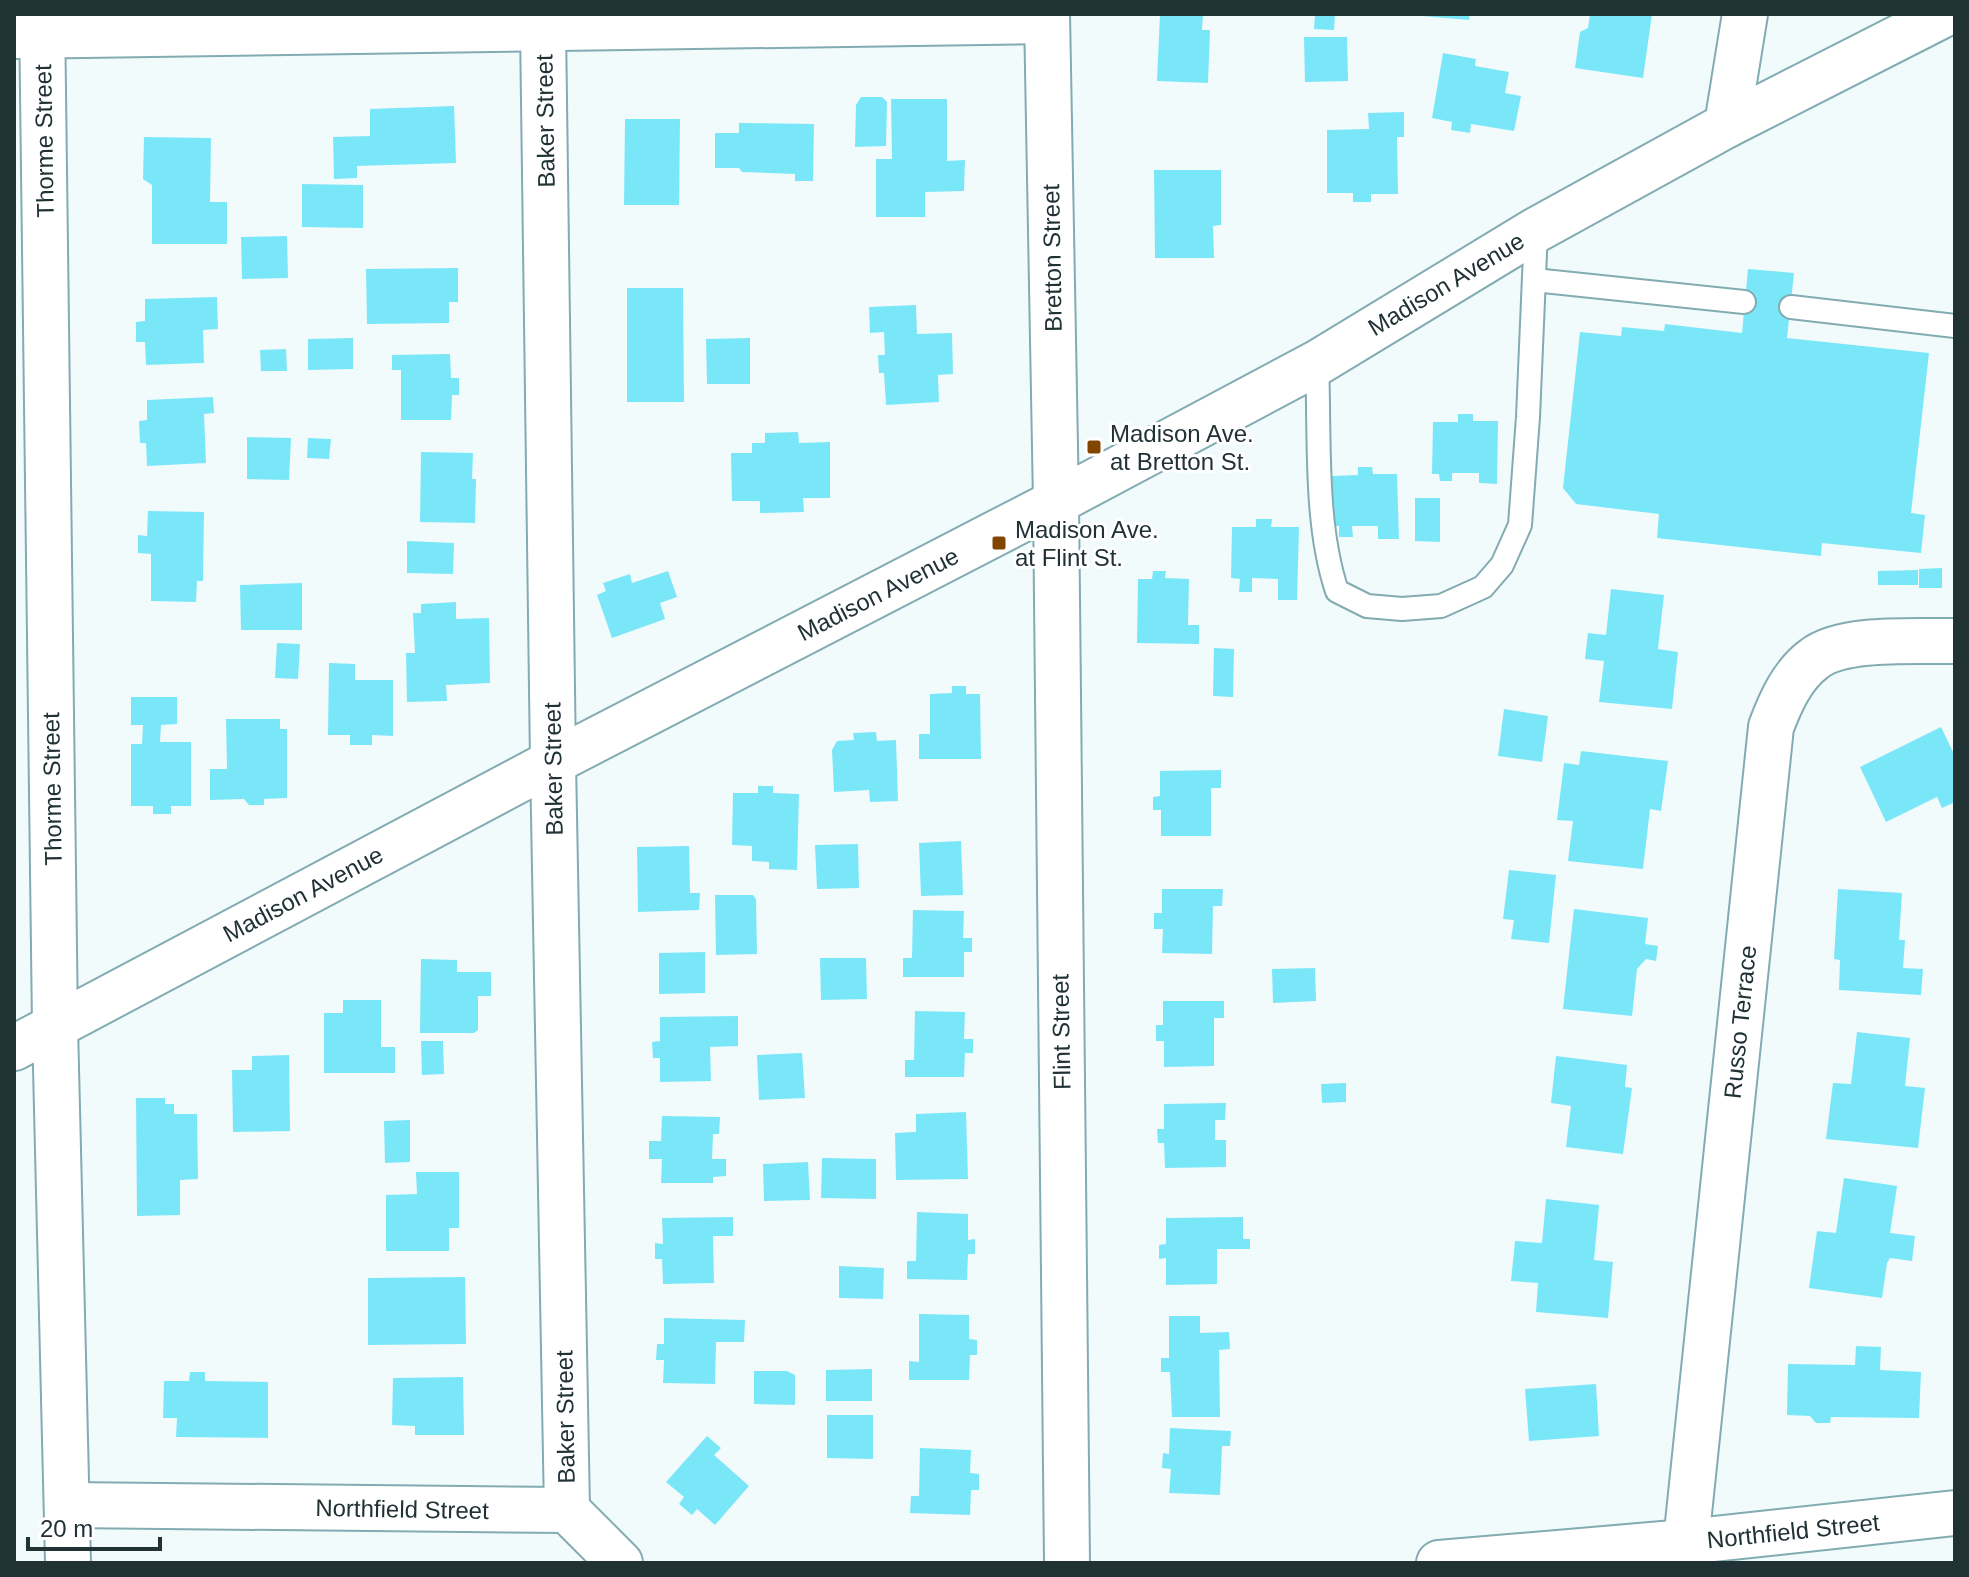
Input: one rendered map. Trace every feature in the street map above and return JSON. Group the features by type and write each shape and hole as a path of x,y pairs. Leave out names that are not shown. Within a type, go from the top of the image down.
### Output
{"street":[{"path":"1727,125 1745,14"},
{"name":"Madison Avenue","path":"14,1048 1317,363 1536,230 1727,125 1945,14"},
{"path":"33,29 543,27 1047,17"},
{"name":"Bretton Street","path":"1047,17 1056,502"},
{"name":"Baker Street","path":"543,27 567,1510"},
{"name":"Thorme Street","path":"33,29 68,1563"},
{"name":"Flint Street","path":"1056,502 1067,1563"},
{"name":"Russo Terrace","path":"1686,1542 1771,727 1783,696 1814,658 1852,644 1955,641"},
{"name":"Northfield Street","path":"68,1505 567,1510"},
{"path":"567,1510 620,1563"},
{"name":"Northfield Street","path":"1439,1563 1686,1542 1955,1513"}],"lane":[{"path":"1317,363 1323,518 1329,568 1337,591 1367,606 1402,609 1441,606 1483,587 1502,565 1520,525 1536,230"},
{"path":"1534,280 1744,302"},
{"path":"1791,307 1955,326"}],"building":[{"path":"1160,14 1203,14 1202,30 1210,30 1208,83 1157,81"},
{"path":"1315,14 1335,14 1334,30 1314,29"},
{"path":"1422,14 1470,14 1469,20"},
{"path":"1590,14 1652,14 1643,78 1575,68 1580,32 1588,28"},
{"path":"1304,37 1347,37 1348,81 1305,82"},
{"path":"1443,53 1476,59 1475,66 1509,72 1505,93 1521,96 1514,131 1471,124 1470,133 1451,130 1452,122 1432,118"},
{"path":"861,97 882,97 887,102 886,146 855,147 856,105"},
{"path":"891,99 947,99 947,161 965,160 964,191 925,192 925,217 876,217 876,159 892,159"},
{"path":"454,106 456,163 357,166 357,178 334,179 333,137 370,136 370,109"},
{"path":"1404,112 1404,137 1397,137 1398,194 1371,194 1371,202 1353,202 1353,193 1327,193 1327,130 1369,129 1368,113"},
{"path":"625,119 680,119 679,205 624,205"},
{"path":"739,123 814,124 813,181 795,181 795,174 715,168 715,133 739,133"},
{"path":"144,137 211,138 210,202 227,202 227,244 152,244 152,185 143,179"},
{"path":"1154,170 1221,170 1221,225 1213,226 1214,258 1155,258"},
{"path":"302,184 363,185 363,228 302,227"},
{"path":"287,236 288,278 242,279 241,237"},
{"path":"458,268 458,302 449,302 449,323 367,324 366,269"},
{"path":"1748,269 1794,273 1787,338 1929,353 1911,513 1925,515 1921,553 1822,543 1821,556 1657,538 1659,514 1576,504 1563,488 1580,332 1621,336 1622,327 1664,331 1665,324 1742,333"},
{"path":"627,288 683,288 684,402 627,402"},
{"path":"217,297 218,329 203,330 204,363 146,365 145,342 136,342 136,322 145,321 145,299"},
{"path":"916,305 917,334 952,333 953,374 938,375 939,402 886,405 884,373 879,373 878,355 885,355 884,332 870,333 869,307"},
{"path":"353,338 353,369 308,370 308,339"},
{"path":"750,338 750,384 707,384 706,339"},
{"path":"286,349 287,371 261,371 260,350"},
{"path":"450,354 451,378 459,378 459,395 452,395 451,420 401,420 401,370 392,370 392,355"},
{"path":"213,397 214,413 204,414 206,463 147,466 146,443 140,443 139,421 147,420 147,400"},
{"path":"1458,414 1473,414 1473,421 1498,421 1497,484 1479,483 1479,473 1452,473 1452,481 1440,481 1439,474 1432,474 1433,422 1458,422"},
{"path":"798,432 799,443 830,442 830,498 803,498 804,512 760,513 760,501 732,501 731,453 752,453 752,443 765,443 765,433"},
{"path":"247,437 291,438 289,480 247,479"},
{"path":"308,438 331,439 329,459 307,458"},
{"path":"421,452 473,453 475,523 420,522"},
{"path":"1358,467 1372,467 1373,474 1397,474 1399,539 1378,539 1378,526 1352,526 1353,537 1339,537 1339,526 1333,526 1332,476 1358,475"},
{"path":"1415,498 1440,498 1440,542 1415,541"},
{"path":"148,511 204,512 203,581 197,581 196,602 151,601 151,554 138,553 138,535 147,536"},
{"path":"1256,519 1272,519 1271,527 1299,527 1297,600 1278,600 1278,579 1252,578 1252,592 1239,592 1240,579 1231,578 1232,527 1256,527"},
{"path":"407,541 454,543 453,574 407,573"},
{"path":"1942,568 1942,588 1919,588 1919,569"},
{"path":"1918,570 1918,585 1878,585 1878,571"},
{"path":"668,571 677,597 660,603 665,619 612,638 597,595 606,591 603,583 630,574 632,583"},
{"path":"1153,571 1166,571 1165,578 1189,579 1188,625 1199,625 1199,644 1137,643 1138,579 1152,579"},
{"path":"302,583 302,630 241,630 240,585"},
{"path":"1611,589 1664,595 1658,649 1678,652 1672,709 1599,702 1604,661 1585,659 1588,633 1606,635"},
{"path":"456,602 456,619 489,618 490,683 446,685 447,701 407,702 406,653 415,653 413,613 421,613 421,604"},
{"path":"277,643 300,644 298,679 275,678"},
{"path":"1214,648 1234,649 1233,697 1213,696"},
{"path":"329,663 355,664 355,680 393,680 393,736 372,735 372,745 350,745 350,735 328,735"},
{"path":"952,686 966,686 966,694 980,694 981,759 919,759 919,734 930,734 930,694 952,693"},
{"path":"131,697 177,697 177,724 161,725 160,742 191,742 191,806 171,806 171,814 153,814 153,806 131,806 131,744 142,744 143,725 131,725"},
{"path":"1504,709 1548,716 1542,762 1498,756"},
{"path":"226,719 280,719 280,729 287,729 287,798 264,799 264,805 249,805 244,799 210,800 210,769 227,769"},
{"path":"1941,727 1955,751 1955,802 1942,808 1937,797 1886,822 1860,767"},
{"path":"876,732 877,741 896,740 898,801 870,802 869,790 834,792 832,750 837,741 854,740 853,733"},
{"path":"1581,751 1668,761 1661,811 1650,809 1643,869 1568,861 1573,821 1557,820 1564,763 1579,765"},
{"path":"1221,770 1221,788 1211,788 1211,836 1161,836 1161,810 1153,810 1153,797 1160,796 1160,771"},
{"path":"758,786 773,786 773,793 799,794 797,870 769,869 769,862 752,861 752,846 732,845 733,793 758,793"},
{"path":"961,841 963,895 921,896 919,843"},
{"path":"858,844 859,888 817,889 815,845"},
{"path":"689,846 690,893 700,893 699,910 638,912 637,847"},
{"path":"1509,870 1556,875 1549,943 1511,939 1514,920 1503,919"},
{"path":"1162,889 1223,889 1222,906 1213,906 1212,954 1162,953 1163,929 1154,929 1154,913 1162,913"},
{"path":"1838,889 1902,893 1899,940 1905,940 1903,968 1923,969 1921,995 1839,990 1840,960 1834,959"},
{"path":"715,895 753,895 756,899 757,954 716,955"},
{"path":"1574,909 1648,918 1645,944 1658,946 1656,961 1646,959 1637,969 1632,1016 1563,1009"},
{"path":"913,910 964,911 963,938 972,938 972,952 964,952 964,977 903,977 903,958 912,958"},
{"path":"705,952 705,993 659,994 659,953"},
{"path":"820,958 866,958 867,999 821,1000"},
{"path":"421,959 457,960 457,972 491,972 491,996 478,996 478,1030 474,1033 420,1033"},
{"path":"1315,968 1316,1001 1273,1003 1272,969"},
{"path":"343,1000 381,1000 381,1047 395,1047 395,1073 324,1073 324,1013 343,1013"},
{"path":"1163,1001 1224,1001 1224,1018 1214,1018 1214,1066 1164,1067 1164,1041 1156,1041 1156,1025 1163,1025"},
{"path":"915,1011 965,1012 964,1039 973,1039 973,1053 965,1053 964,1077 905,1077 905,1060 914,1060"},
{"path":"738,1016 738,1046 710,1047 711,1081 660,1082 660,1058 653,1058 652,1042 660,1041 660,1017"},
{"path":"1857,1032 1910,1038 1905,1086 1925,1088 1918,1148 1826,1139 1833,1083 1851,1084"},
{"path":"421,1041 443,1041 444,1074 422,1075"},
{"path":"802,1053 805,1098 759,1100 757,1055"},
{"path":"289,1055 290,1131 233,1132 232,1070 252,1070 252,1056"},
{"path":"1556,1056 1627,1065 1625,1087 1632,1088 1623,1154 1566,1147 1571,1106 1551,1103"},
{"path":"1346,1083 1346,1102 1322,1103 1321,1084"},
{"path":"136,1098 165,1098 165,1104 174,1104 174,1114 197,1114 198,1179 180,1180 180,1215 137,1216"},
{"path":"1226,1103 1225,1120 1215,1120 1215,1140 1226,1140 1226,1167 1165,1168 1164,1143 1158,1143 1157,1129 1164,1129 1164,1104"},
{"path":"966,1112 968,1179 896,1180 895,1133 916,1132 916,1114"},
{"path":"662,1116 720,1117 719,1134 713,1134 712,1159 726,1159 726,1176 713,1177 713,1183 661,1183 662,1159 649,1159 649,1141 661,1141"},
{"path":"410,1120 410,1162 385,1163 384,1121"},
{"path":"822,1158 876,1159 876,1199 821,1198"},
{"path":"808,1162 810,1200 764,1201 763,1164"},
{"path":"416,1172 459,1172 459,1228 449,1228 449,1251 386,1251 386,1195 417,1194"},
{"path":"1844,1178 1897,1186 1890,1233 1915,1236 1912,1261 1890,1258 1887,1263 1882,1298 1809,1288 1817,1231 1836,1233"},
{"path":"1546,1199 1599,1205 1594,1260 1613,1262 1608,1318 1536,1312 1538,1283 1511,1281 1515,1241 1542,1243"},
{"path":"917,1212 968,1214 968,1240 975,1239 975,1254 968,1254 967,1280 907,1279 907,1261 916,1261"},
{"path":"733,1217 733,1236 713,1236 714,1283 663,1284 662,1259 655,1259 655,1243 663,1244 662,1218"},
{"path":"1243,1217 1243,1239 1250,1239 1250,1249 1217,1249 1217,1284 1166,1285 1166,1258 1159,1259 1159,1245 1166,1244 1166,1218"},
{"path":"839,1266 884,1268 883,1299 839,1298"},
{"path":"465,1277 466,1344 368,1345 368,1278"},
{"path":"919,1314 969,1315 969,1339 977,1340 977,1355 970,1355 969,1380 909,1380 909,1361 919,1362"},
{"path":"1169,1316 1200,1316 1200,1333 1229,1332 1230,1349 1219,1350 1220,1417 1172,1417 1170,1372 1161,1372 1161,1358 1169,1358"},
{"path":"664,1318 745,1320 744,1342 716,1342 715,1384 663,1383 664,1360 656,1360 657,1344 664,1344"},
{"path":"1856,1346 1881,1347 1880,1370 1921,1372 1919,1418 1831,1417 1830,1423 1816,1423 1810,1416 1787,1415 1788,1364 1855,1365"},
{"path":"872,1369 872,1401 826,1401 826,1370"},
{"path":"754,1371 787,1371 795,1375 795,1405 754,1404"},
{"path":"190,1372 205,1372 205,1381 268,1382 268,1438 176,1437 177,1418 163,1418 164,1381 189,1381"},
{"path":"463,1377 464,1435 415,1435 415,1426 392,1425 393,1378"},
{"path":"1596,1384 1599,1436 1529,1441 1525,1389"},
{"path":"827,1415 873,1415 873,1459 827,1458"},
{"path":"1170,1428 1231,1431 1230,1446 1222,1446 1220,1495 1169,1493 1171,1469 1162,1468 1163,1453 1169,1454"},
{"path":"707,1436 721,1448 714,1455 749,1486 715,1525 697,1509 692,1515 679,1504 684,1497 666,1482"},
{"path":"920,1448 971,1450 970,1473 979,1474 979,1490 971,1490 970,1515 910,1513 911,1496 919,1496"}],"place":[{"name":"Madison Ave. at Bretton St.","path":"1094,447"},
{"name":"Madison Ave. at Flint St.","path":"999,543"}]}
